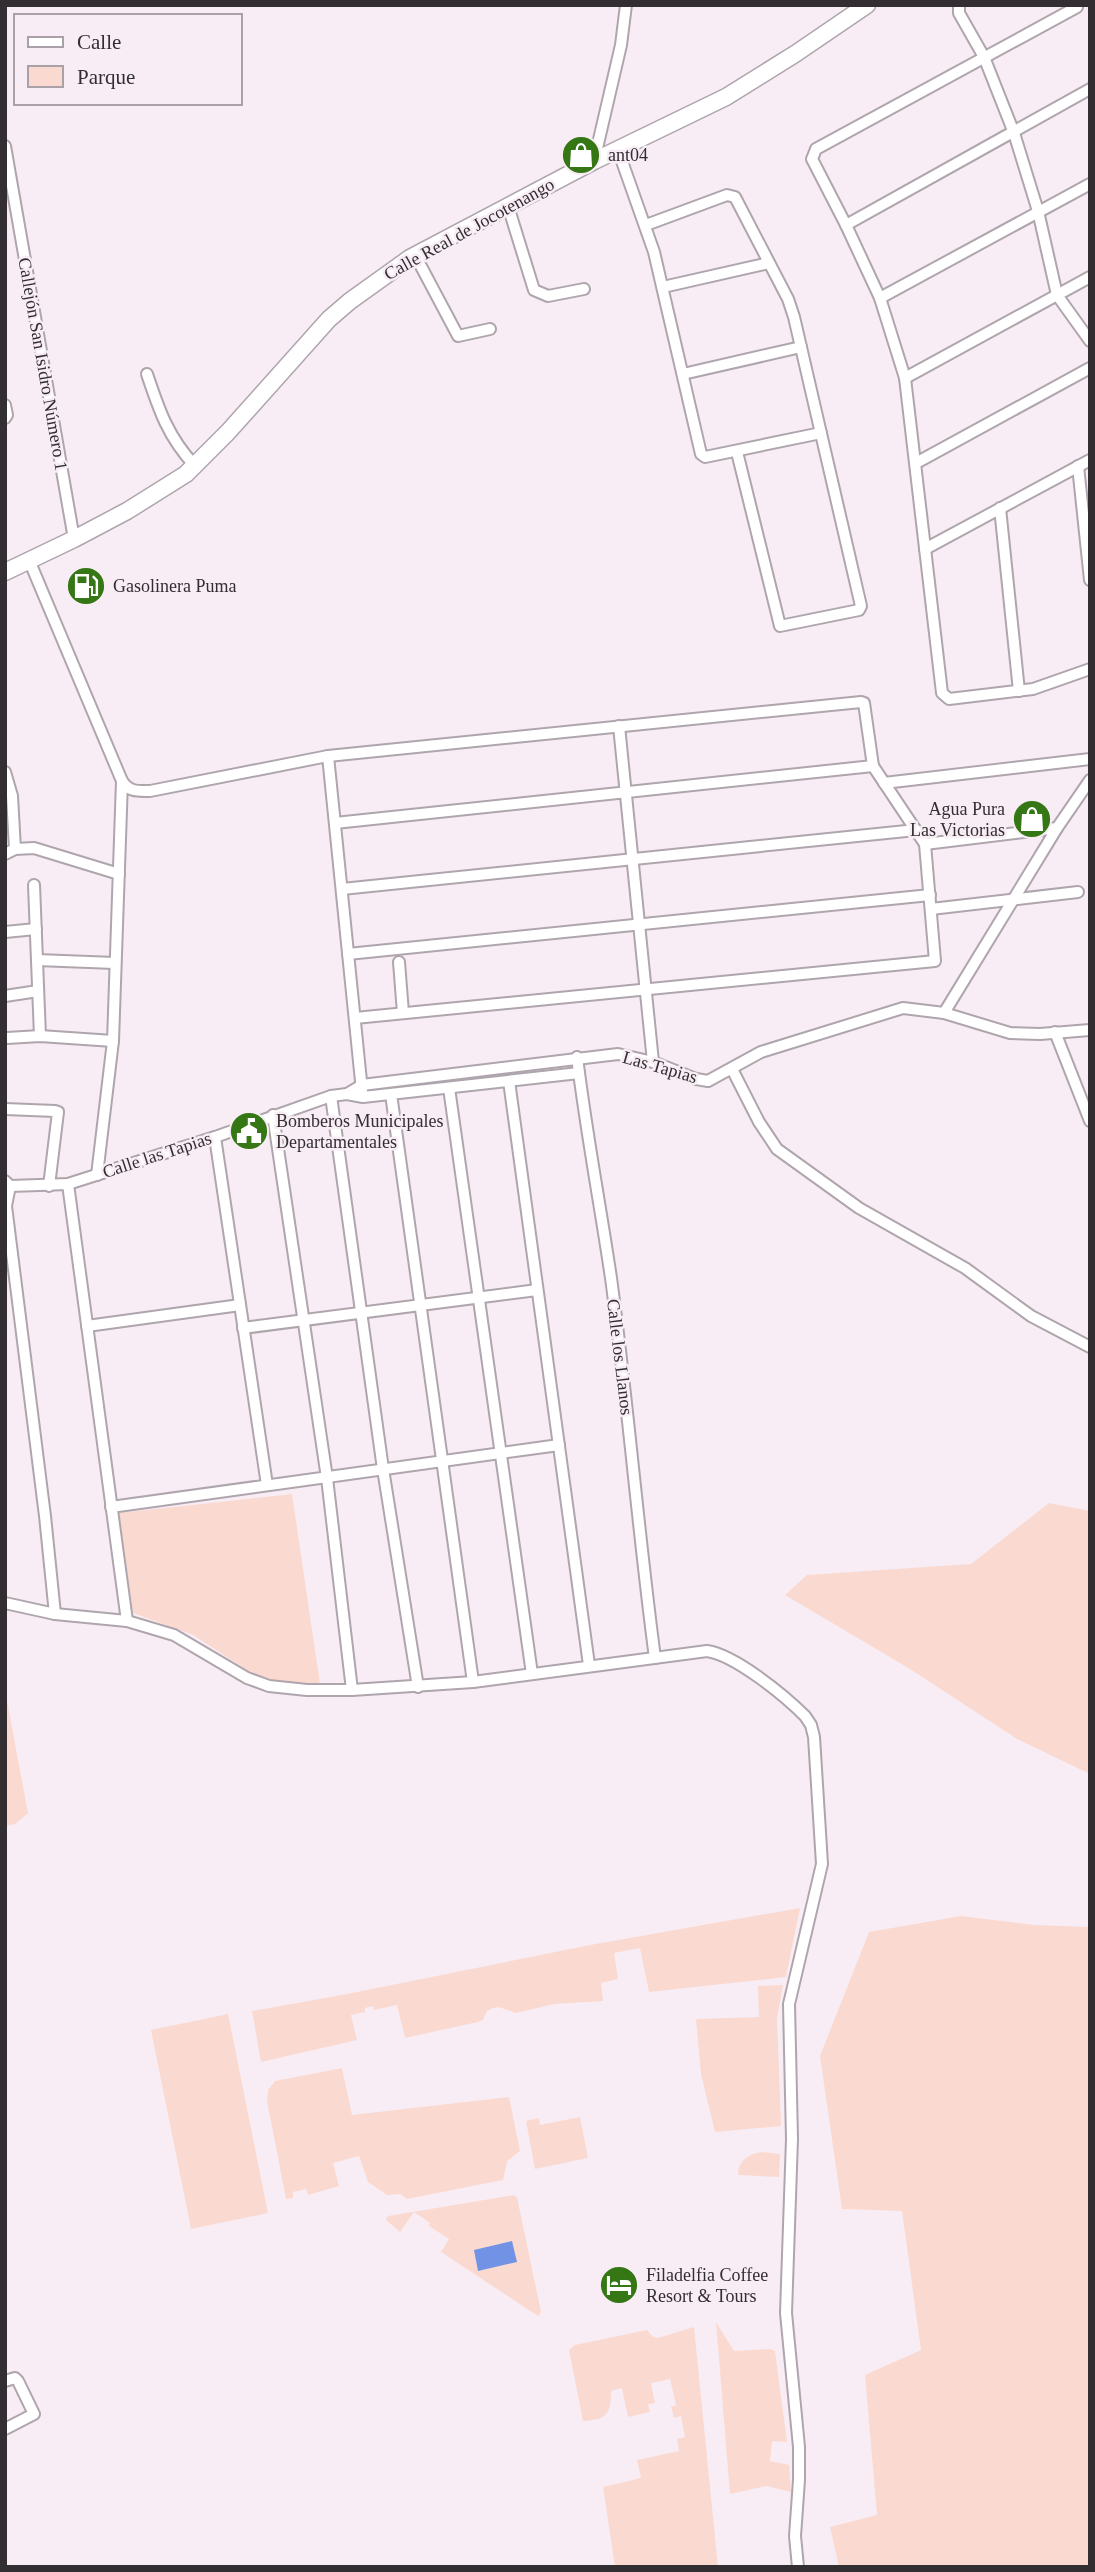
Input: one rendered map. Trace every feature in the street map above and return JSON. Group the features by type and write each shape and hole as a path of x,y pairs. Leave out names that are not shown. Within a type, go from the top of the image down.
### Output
{"main road":[{"name":"Calle Real de Jocotenango","path":"5,572 127,511 186,474 329,319 415,255 594,161 726,97 869,5"}],"street":[{"path":"594,161 621,44 626,5"},
{"path":"948,5 959,9 984,57 1014,132 1038,211 1057,295 1090,341"},
{"path":"1077,7 816,149 812,159 880,298 905,378 944,697 949,699 1034,689 1090,668"},
{"path":"846,225 1090,89"},
{"name":"Callejón San Isidro Número 1","path":"5,146 75,539"},
{"path":"618,150 646,225 663,287 701,454 705,457 737,452 821,433"},
{"path":"880,298 1090,184"},
{"path":"646,225 731,195 735,197 788,299 861,606 856,612 782,626 778,623 737,452"},
{"path":"508,206 534,290 548,296 584,289"},
{"path":"415,255 458,336 490,329"},
{"path":"663,287 769,263"},
{"path":"905,378 1090,277"},
{"path":"683,374 801,347"},
{"path":"916,463 1090,368"},
{"path":"146,374 170,435 195,466"},
{"path":"5,405 5,418"},
{"path":"925,548 1090,460"},
{"path":"1079,466 1090,580"},
{"path":"1000,508 1019,691"},
{"path":"29,560 122,781 126,787 135,791 150,791 328,756 861,702 866,707 873,766 925,844 936,959 933,962 355,1018"},
{"path":"619,726 653,1062"},
{"path":"328,756 362,1091"},
{"path":"884,783 1090,759"},
{"path":"335,823 873,766"},
{"path":"5,772 12,796 10,851 27,847 42,849 119,874"},
{"path":"944,1013 1056,828 1090,780"},
{"path":"97,1175 113,1041 122,781"},
{"path":"925,844 1056,828"},
{"path":"342,888 916,830"},
{"path":"34,886 40,1035"},
{"path":"931,909 1078,892"},
{"path":"348,954 930,895"},
{"path":"5,932 36,929"},
{"path":"37,960 116,963"},
{"path":"399,962 403,1013"},
{"path":"5,996 38,991"},
{"name":"Las Tapias","path":"347,1094 577,1057 618,1054 653,1062 708,1081 774,1047 903,1008 944,1013 1010,1033 1090,1030"},
{"path":"1055,1032 1090,1121"},
{"path":"6,1038 40,1035 113,1041"},
{"name":"Calle los Llanos","path":"577,1057 610,1277 655,1658"},
{"path":"732,1069 759,1122 777,1149 859,1208 965,1268 1031,1317 1090,1347"},
{"name":"Las Tapias","path":"362,1091 391,1094 579,1073"},
{"path":"509,1081 589,1665"},
{"path":"449,1088 532,1674"},
{"name":"Calle las Tapias","path":"8,1184 68,1184 331,1096 347,1094"},
{"path":"391,1094 473,1682"},
{"path":"331,1096 383,1469 418,1687"},
{"path":"5,1109 58,1112 49,1186"},
{"path":"273,1115 327,1478 352,1690"},
{"path":"215,1137 267,1485"},
{"path":"8,1184 7,1240 45,1516 55,1614"},
{"path":"68,1184 127,1621"},
{"path":"243,1328 537,1290"},
{"path":"87,1326 240,1305"},
{"path":"111,1507 559,1445"},
{"path":"5,1603 55,1614 127,1621 188,1641 256,1683 307,1690 418,1687 473,1682 706,1651 726,1656 797,1708 811,1725 822,1864 789,2004 792,2139 786,2313 799,2447 795,2536 798,2567"},
{"path":"5,2381 11,2378 18,2381 34,2414 5,2429"}],"green space":[{"path":"292,1494 320,1684 262,1680 193,1635 133,1613 119,1513"},
{"path":"1049,1503 1090,1511 1090,1774 1017,1739 910,1669 785,1595 807,1575 971,1564"},
{"path":"5,1690 28,1813 15,1824 5,1826"},
{"path":"800,1908 786,1977 649,1992 640,1948 614,1953 618,1979 601,1983 603,2001 554,2004 516,2013 499,2007 493,2008 478,2022 405,2038 397,2005 374,2010 373,2006 365,2008 365,2012 351,2015 357,2040 261,2062 252,2011 590,1945"},
{"path":"961,1916 1034,1925 1090,1927 1090,2567 839,2567 830,2527 877,2515 865,2375 921,2350 902,2211 842,2209 820,2056 869,1932"},
{"path":"783,1985 777,2018 781,2126 715,2132 701,2074 696,2019 759,2017 758,1986"},
{"path":"228,2014 268,2213 191,2229 151,2030"},
{"path":"342,2068 352,2115 509,2097 520,2151 507,2161 503,2180 407,2199 400,2194 387,2195 368,2182 359,2156 333,2163 339,2186 308,2195 306,2189 293,2192 293,2198 286,2199 267,2101 268,2090 275,2081"},
{"path":"580,2117 588,2158 535,2169 526,2121 539,2118 540,2125"},
{"path":"762,2152 780,2154 779,2177 738,2175 740,2165 745,2159"},
{"path":"514,2195 517,2197 541,2312 538,2316 441,2252 449,2239 414,2212 400,2232 386,2220 388,2216"},
{"path":"716,2322 734,2351 775,2351 787,2442 772,2441 770,2461 789,2465 791,2492 766,2486 730,2494"},
{"path":"694,2327 718,2567 615,2567 603,2487 641,2478 637,2460 679,2451 677,2439 685,2437 681,2416 674,2418 671,2407 676,2405 670,2379 651,2383 655,2403 648,2404 650,2412 628,2417 622,2388 611,2391 606,2414 598,2419 583,2421 569,2350 575,2345 647,2330 653,2337 658,2338"}],"water":[{"path":"512,2241 517,2262 478,2271 474,2250"}],"place":[{"name":"ant04","path":"581,155"},
{"name":"Gasolinera Puma","path":"86,586"},
{"name":"Agua Pura Las Victorias","path":"1032,819"},
{"name":"Bomberos Municipales Departamentales","path":"249,1131"},
{"name":"Filadelfia Coffee Resort & Tours","path":"619,2285"}]}
